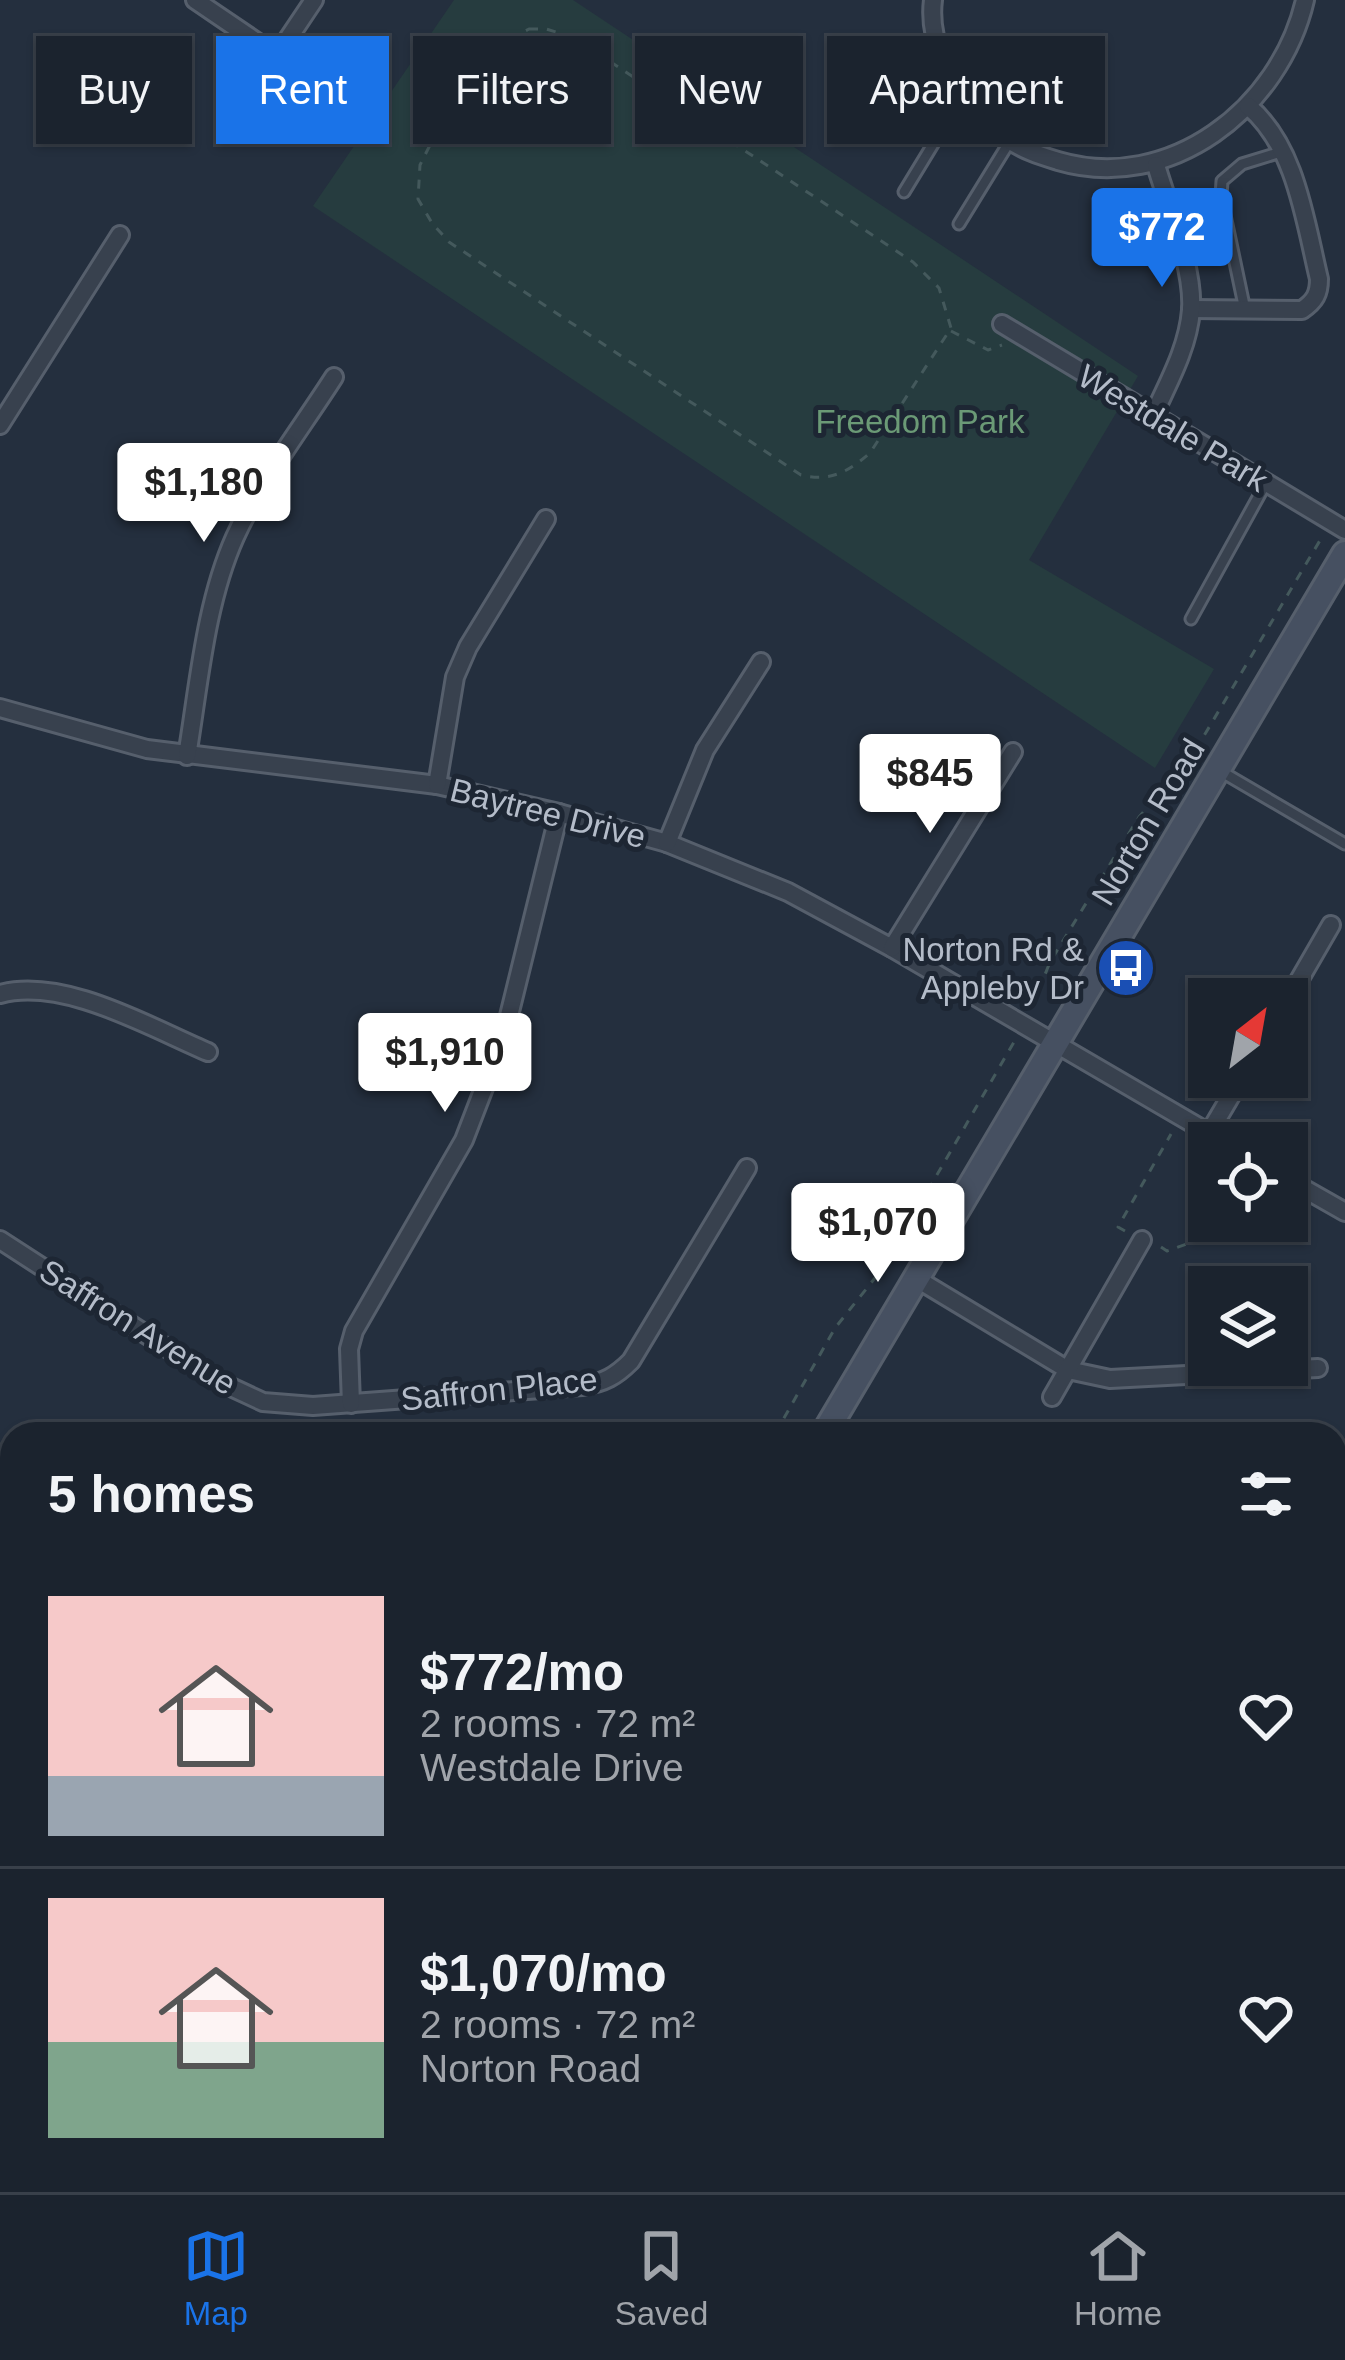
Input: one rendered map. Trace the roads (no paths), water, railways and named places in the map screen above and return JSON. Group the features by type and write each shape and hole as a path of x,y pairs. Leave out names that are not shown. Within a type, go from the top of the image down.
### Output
{"main road":[{"name":"Norton Road","path":"831,1422 1345,554"}],"street":[{"path":"195,0 249,36"},
{"path":"290,36 314,0"},
{"path":"933,0 937,36"},
{"path":"1016,144 1081,167 1112,170 1156,165 1217,132 1248,106 1285,51 1306,0"},
{"path":"1191,310 1302,310 1319,292 1293,175 1264,119 1248,106"},
{"path":"1153,416 1178,363 1191,310 1186,272 1156,165"},
{"path":"0,424 120,235"},
{"name":"Westdale Park","path":"1002,324 1338,526"},
{"path":"187,756 215,595 233,541 257,492 334,377"},
{"path":"437,785 461,662 546,519"},
{"path":"667,843 705,750 761,662"},
{"name":"Baytree Drive","path":"0,707 108,740 187,756 437,785 667,843 788,892 892,947 1190,1122"},
{"path":"892,947 1012,752"},
{"path":"351,1404 349,1349 354,1331 464,1141 503,1036 559,813"},
{"path":"1300,978 1331,925"},
{"path":"0,994 14,990 63,993 208,1052"},
{"name":"Saffron Place","path":"351,1404 582,1386 618,1375 642,1346 747,1168"},
{"path":"1308,1191 1345,1212"},
{"name":"Saffron Avenue","path":"0,1240 242,1393 287,1406 351,1404"},
{"path":"1052,1397 1142,1240"},
{"path":"916,1279 1068,1370 1110,1379 1318,1368"}],"lane":[{"path":"904,192 933,144"},
{"path":"959,224 1008,144"},
{"path":"1245,311 1222,181 1242,164 1281,152"},
{"path":"1191,619 1266,483"},
{"path":"1217,769 1345,844"}],"place":[{"name":"Norton Rd & Appleby Dr","path":"1126,968"}],"park label":[{"name":"Freedom Park","path":"920,421"}]}
